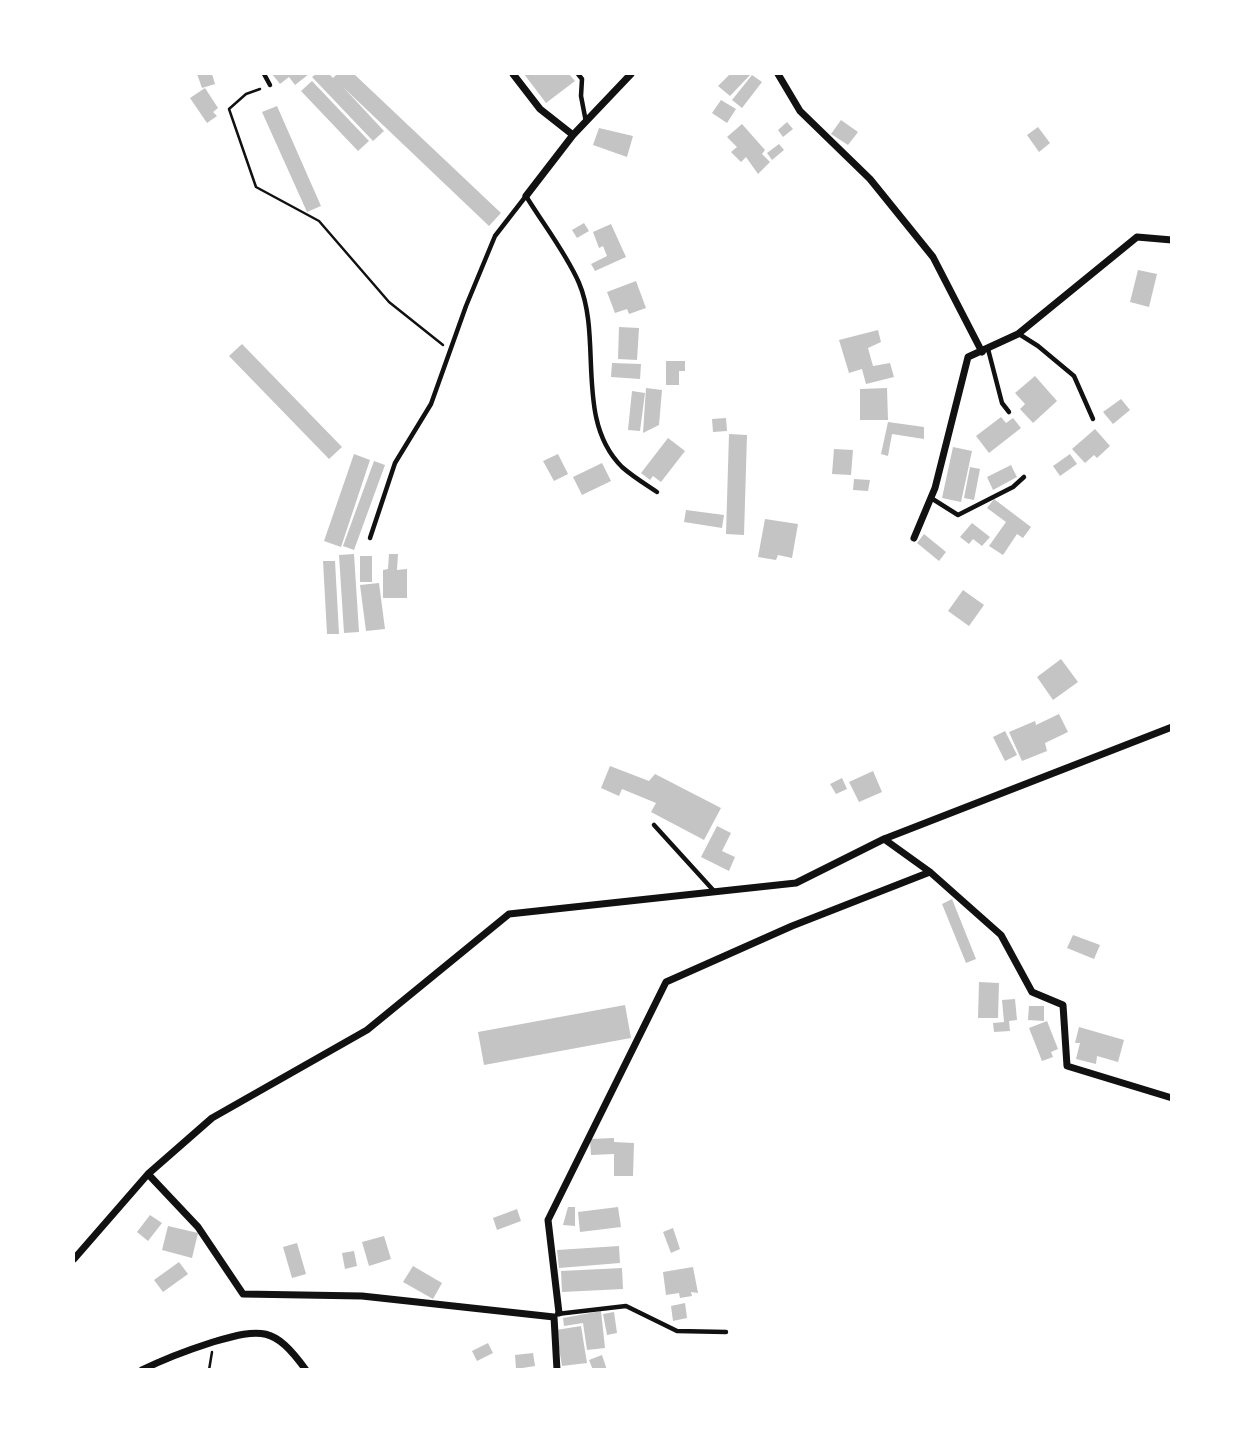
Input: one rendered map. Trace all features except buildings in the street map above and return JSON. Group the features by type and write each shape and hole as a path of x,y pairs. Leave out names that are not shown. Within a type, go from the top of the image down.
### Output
{"street":[{"path":"513,74 540,109 573,135"},
{"path":"526,196 573,135 631,74"},
{"path":"778,74 800,111 870,179 933,257 985,351"},
{"path":"914,538 931,498 968,356 985,351 1018,334 1137,237 1171,240"},
{"path":"74,1259 148,1174 212,1118 367,1030 509,914 796,883 884,839 1171,727"},
{"path":"884,839 930,872 1001,935 1032,992 1063,1005 1067,1066 1171,1098"},
{"path":"557,1370 556,1315 548,1220 666,982 792,926 930,872"},
{"path":"148,1174 198,1227 243,1294 362,1296 556,1315"},
{"path":"142,1370 180,1351 246,1331 270,1335 292,1350 306,1370"}],"lane":[{"path":"264,74 270,85"},
{"path":"578,74 582,79 581,96 586,123"},
{"path":"369,538 395,463 431,404 495,236 526,196 579,283 592,343 591,401 604,438 621,466 657,492"},
{"path":"1018,334 1038,346 1074,376 1093,419"},
{"path":"985,351 1002,403 1009,412"},
{"path":"931,498 958,515 1013,486 1024,477"},
{"path":"654,825 715,891"},
{"path":"556,1315 626,1306 677,1331 726,1332"}],"path":[{"path":"270,85 246,94 229,109 236,137 256,187 319,221 389,302 450,350"},
{"path":"209,1370 214,1342"}]}
